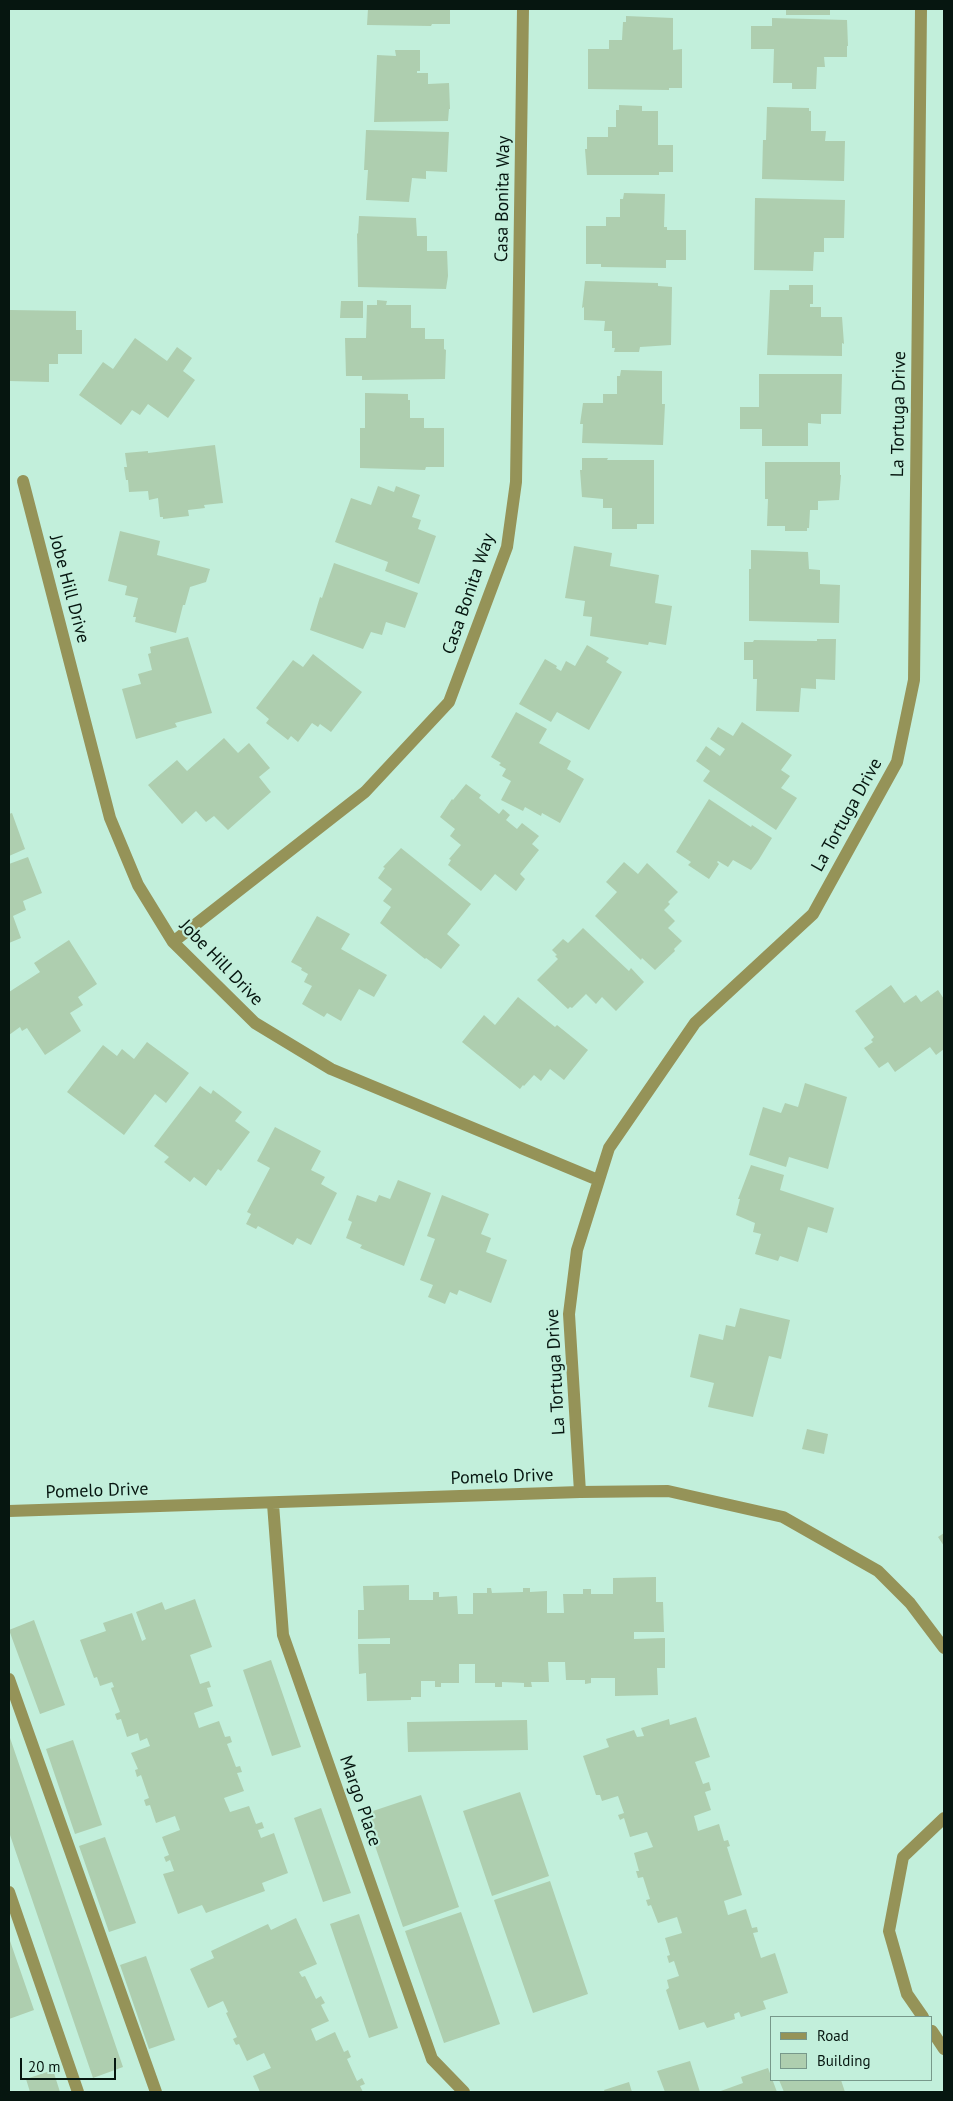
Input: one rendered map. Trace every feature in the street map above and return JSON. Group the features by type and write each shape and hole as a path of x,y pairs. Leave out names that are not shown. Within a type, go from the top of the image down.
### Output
{"street":[{"name":"Casa Bonita Way","path":"173,942 365,792 449,702 508,547 516,482 523,9"},
{"name":"La Tortuga Drive","path":"580,1492 569,1314 577,1250 608,1148 696,1024 814,914 897,762 914,680 921,9"},
{"name":"Jobe Hill Drive","path":"23,481 110,818 138,885 173,942 254,1023 331,1069 598,1180"},
{"name":"Pomelo Drive","path":"9,1511 668,1490 783,1517 878,1571 910,1603 944,1648"},
{"name":"Margo Place","path":"273,1504 283,1635 432,2059 464,2092"},
{"path":"9,1679 156,2092"},
{"path":"922,2016 907,1994 889,1931 903,1857 944,1818"},
{"path":"9,1892 78,2092"},
{"path":"933,2032 944,2049"}],"building":[{"path":"368,9 450,9 450,24 432,24 431,26 367,25"},
{"path":"786,9 830,9 830,15 786,15"},
{"path":"626,16 673,18 673,50 682,49 682,88 669,88 669,90 588,89 588,49 609,49 609,40 622,40 623,22 626,22"},
{"path":"772,18 847,20 847,57 824,57 825,67 817,67 816,89 792,89 792,83 773,83 774,49 751,49 751,26 772,26"},
{"path":"395,50 420,50 420,71 417,71 417,73 428,73 428,84 449,83 450,109 448,121 374,122 377,55 396,56"},
{"path":"619,105 642,106 642,111 658,111 658,145 673,145 673,172 659,172 659,175 587,175 585,149 587,149 587,137 608,137 608,127 616,127 616,110 619,110"},
{"path":"767,107 809,108 809,111 811,111 811,131 826,131 825,141 845,141 844,181 762,179 763,140 766,140"},
{"path":"366,130 449,132 447,172 426,171 426,179 412,178 409,202 366,200 368,170 364,170"},
{"path":"624,193 665,194 664,227 667,227 667,230 686,230 686,260 666,260 666,268 601,267 601,264 586,264 586,226 606,226 606,217 620,217 620,199 623,199"},
{"path":"755,198 845,200 844,238 824,238 824,252 814,252 813,271 754,270"},
{"path":"359,216 416,218 417,236 427,236 427,251 447,251 448,276 446,289 358,287 357,233"},
{"path":"585,281 658,283 658,286 672,287 671,345 640,347 639,352 614,352 615,348 612,348 612,331 604,331 605,321 584,320 584,307 582,308"},
{"path":"789,285 813,285 813,304 810,304 810,307 821,307 821,317 842,317 844,344 842,343 842,356 767,355 770,290 789,290"},
{"path":"377,300 387,301 386,305 411,305 411,328 425,328 425,339 444,339 444,349 446,350 445,379 362,380 362,376 346,376 345,338 366,338 367,305 377,305"},
{"path":"341,301 363,301 363,318 340,318"},
{"path":"10,310 76,311 76,330 82,330 82,354 58,354 58,364 49,364 49,382 9,381"},
{"path":"135,338 167,361 177,347 192,358 183,371 195,380 168,418 148,404 140,415 132,410 121,425 79,395 103,362 113,369"},
{"path":"621,370 662,371 662,404 665,404 663,445 582,443 583,424 580,424 583,403 603,403 603,394 617,394 617,376 620,376"},
{"path":"759,374 842,374 841,414 821,414 821,424 808,423 808,446 762,446 762,429 740,429 740,407 759,407"},
{"path":"365,393 408,394 410,418 424,418 424,428 444,428 444,467 426,467 425,470 360,468 360,428 365,428"},
{"path":"215,445 223,503 204,505 205,508 188,510 189,516 163,519 163,517 160,517 158,498 149,500 148,491 129,492 124,467 127,467 125,453 148,451 148,453"},
{"path":"582,458 654,460 654,524 637,524 637,529 612,529 612,508 603,508 603,499 582,497 580,470 582,470"},
{"path":"765,462 840,462 839,500 818,501 818,510 810,510 809,528 807,528 807,531 785,531 785,526 767,526 768,499 765,499"},
{"path":"378,486 394,492 396,486 420,495 412,517 421,520 418,529 436,536 419,584 385,571 388,562 335,542 351,498 371,505"},
{"path":"120,531 160,541 157,555 210,569 206,582 190,587 176,633 135,622 136,617 133,617 138,598 125,595 127,586 108,581"},
{"path":"574,546 612,553 610,566 659,575 655,603 672,606 666,645 649,642 648,645 590,636 592,617 583,616 585,601 565,598"},
{"path":"751,550 808,552 809,569 820,570 820,584 840,585 839,623 749,621"},
{"path":"334,563 418,593 405,628 386,622 382,635 371,632 363,649 310,630 320,597 322,598"},
{"path":"188,637 212,713 175,723 177,727 136,739 122,689 141,684 138,674 152,670 148,654 151,653 150,647"},
{"path":"817,639 836,639 835,680 816,679 816,689 801,688 799,712 756,711 757,679 753,679 753,660 744,660 744,642 753,642 754,640 817,641"},
{"path":"587,645 609,658 606,662 622,672 589,730 557,712 551,722 519,704 545,659 557,666 556,668 561,671 566,661 575,666"},
{"path":"313,654 362,692 331,732 320,724 318,727 312,723 298,742 291,736 288,740 266,723 269,719 256,708 293,660 303,667"},
{"path":"516,712 547,729 539,743 571,761 567,769 584,779 560,823 542,813 541,816 525,807 523,811 501,800 511,781 502,776 506,769 499,765 501,763 491,757"},
{"path":"742,722 792,755 781,770 790,776 781,788 797,798 776,830 703,781 710,771 696,761 706,746 720,756 725,749 710,739 718,727 733,736"},
{"path":"224,738 238,753 249,743 270,768 259,777 271,792 228,830 214,816 206,822 196,811 182,824 148,785 177,760 187,771"},
{"path":"466,784 481,795 479,798 499,814 503,809 510,815 506,820 517,829 522,823 539,836 532,844 539,850 520,874 525,879 516,891 495,874 481,891 448,865 451,860 449,859 461,845 450,836 455,829 440,817 452,799"},
{"path":"709,799 751,827 752,825 772,838 751,870 733,860 728,867 718,861 719,864 709,879 688,865 691,862 676,852"},
{"path":"12,813 25,849 9,856 9,814"},
{"path":"401,848 471,904 447,934 460,945 441,969 425,959 380,923 391,907 383,901 392,889 378,878 385,868 383,867"},
{"path":"28,857 42,893 23,901 26,910 13,916 21,938 9,943 9,864"},
{"path":"624,862 638,874 647,863 678,892 668,902 670,904 664,910 675,921 668,928 682,941 674,949 675,951 655,970 642,958 641,960 595,916 617,892 606,882"},
{"path":"317,916 350,934 341,949 387,975 374,997 359,989 341,1021 327,1013 324,1017 302,1004 312,986 304,982 308,974 291,962"},
{"path":"583,928 629,971 631,968 644,982 616,1011 602,997 596,1004 586,994 572,1008 568,1009 537,980 558,959 552,950 563,939 568,943"},
{"path":"69,940 97,984 78,997 83,1005 70,1013 81,1031 45,1055 27,1028 22,1031 20,1027 9,1035 9,992 40,972 34,963"},
{"path":"891,985 904,1003 916,995 921,1002 938,990 944,999 944,1049 936,1055 930,1047 895,1072 888,1062 879,1068 864,1048 873,1042 871,1040 874,1037 855,1011"},
{"path":"518,997 555,1027 557,1025 588,1050 564,1080 550,1069 541,1081 534,1075 520,1089 462,1042 484,1015 495,1025"},
{"path":"147,1042 189,1073 166,1103 155,1094 124,1135 67,1092 103,1045 117,1056 122,1049 134,1059"},
{"path":"805,1083 847,1097 828,1169 789,1157 786,1167 749,1155 763,1107 781,1113 785,1103 798,1107"},
{"path":"200,1086 211,1094 213,1090 242,1112 235,1121 250,1132 221,1171 218,1169 206,1186 194,1177 190,1182 164,1162 169,1157 154,1146"},
{"path":"275,1127 321,1151 311,1170 325,1177 321,1184 337,1193 311,1245 297,1238 293,1245 258,1226 256,1229 246,1224 251,1214 247,1212 270,1168 257,1161"},
{"path":"751,1165 784,1175 780,1190 834,1208 827,1233 808,1227 798,1262 780,1256 778,1261 755,1254 761,1234 753,1232 755,1223 736,1215 740,1199 738,1199"},
{"path":"398,1180 431,1193 404,1266 360,1248 362,1245 346,1238 352,1222 348,1220 357,1195 376,1202 379,1195 390,1199"},
{"path":"442,1195 489,1214 481,1234 491,1238 486,1252 507,1260 491,1303 459,1290 457,1295 450,1292 445,1304 428,1297 433,1285 420,1280 435,1239 427,1236"},
{"path":"740,1308 790,1320 781,1359 769,1356 753,1417 708,1407 714,1383 690,1377 699,1334 723,1340 726,1325 735,1327"},
{"path":"807,1429 828,1434 824,1454 802,1449"},
{"path":"944,1533 944,1546 938,1537"},
{"path":"656,1577 656,1602 663,1602 664,1632 634,1632 634,1639 665,1638 665,1668 657,1668 658,1695 615,1696 615,1678 591,1678 591,1683 585,1684 585,1680 566,1680 565,1662 548,1662 549,1682 531,1682 532,1687 524,1687 524,1683 502,1682 502,1687 495,1687 495,1683 475,1683 475,1664 459,1664 459,1683 441,1683 441,1687 435,1687 435,1681 421,1681 421,1697 411,1697 411,1700 367,1701 366,1673 359,1674 358,1644 390,1644 390,1638 358,1639 358,1610 364,1610 363,1586 409,1585 409,1600 433,1600 433,1592 439,1592 439,1597 457,1596 458,1614 473,1614 473,1593 487,1593 487,1588 491,1588 492,1593 523,1592 523,1588 530,1588 530,1592 547,1591 547,1613 564,1613 563,1594 583,1594 583,1589 591,1589 591,1594 613,1594 613,1578"},
{"path":"195,1599 212,1647 190,1655 200,1684 209,1681 211,1687 207,1688 213,1706 194,1713 199,1728 219,1721 225,1737 230,1736 232,1742 227,1744 236,1767 240,1766 242,1772 237,1773 244,1791 224,1798 230,1812 249,1806 256,1824 262,1822 264,1828 258,1830 261,1838 274,1833 288,1873 262,1883 265,1891 206,1913 202,1905 178,1914 163,1874 174,1871 170,1860 166,1862 164,1857 169,1855 162,1837 180,1830 175,1816 156,1823 150,1805 146,1806 144,1800 149,1798 141,1775 137,1777 135,1770 138,1769 131,1753 150,1746 147,1738 140,1741 138,1733 127,1737 121,1719 117,1720 115,1714 120,1712 111,1688 114,1687 112,1682 100,1686 97,1677 94,1678 80,1640 106,1631 103,1623 132,1613 142,1641 146,1639 136,1612 162,1602 165,1610"},
{"path":"34,1620 65,1705 40,1714 9,1630"},
{"path":"271,1660 301,1747 272,1756 243,1670"},
{"path":"696,1717 710,1757 695,1762 703,1784 709,1782 711,1790 705,1792 711,1810 694,1816 698,1831 719,1824 724,1841 728,1840 730,1846 727,1847 742,1895 724,1901 728,1915 746,1909 752,1928 757,1927 758,1932 753,1933 761,1958 775,1953 788,1993 763,2001 766,2009 741,2017 739,2012 734,2014 735,2019 707,2028 704,2022 679,2030 666,1990 669,1988 667,1980 679,1976 674,1961 669,1963 667,1956 670,1955 665,1938 682,1933 677,1917 658,1923 651,1905 648,1906 646,1900 650,1899 643,1877 638,1878 636,1871 639,1871 634,1853 653,1847 647,1832 630,1837 624,1818 620,1820 618,1815 624,1813 618,1796 602,1801 600,1795 596,1795 583,1756 609,1747 606,1739 634,1730 637,1737 644,1736 641,1728 669,1719 670,1725"},
{"path":"527,1720 528,1750 408,1752 407,1722"},
{"path":"9,1735 123,2067 93,2078 9,1832"},
{"path":"73,1740 102,1825 75,1834 46,1749"},
{"path":"520,1792 549,1876 492,1896 463,1811"},
{"path":"421,1795 459,1907 403,1927 364,1814"},
{"path":"321,1808 351,1893 323,1902 294,1818"},
{"path":"105,1837 136,1923 109,1932 79,1846"},
{"path":"550,1881 588,1994 533,2013 494,1900"},
{"path":"461,1912 500,2024 444,2043 405,1931"},
{"path":"359,1914 398,2028 369,2038 330,1924"},
{"path":"296,1918 317,1964 299,1972 302,1977 305,1976 316,1999 321,1996 325,2003 321,2005 329,2021 311,2029 316,2041 335,2032 344,2052 348,2050 351,2057 347,2059 357,2081 362,2078 365,2084 360,2086 363,2092 260,2092 253,2076 271,2068 264,2053 247,2061 239,2044 236,2045 233,2039 237,2037 226,2013 228,2012 223,2001 208,2008 190,1969 214,1958 211,1951 268,1924 271,1930"},
{"path":"9,1938 34,2010 9,2019"},
{"path":"146,1956 175,2040 149,2049 120,1965"},
{"path":"690,2061 700,2092 665,2092 657,2071"},
{"path":"768,2068 770,2081 773,2081 777,2092 718,2092 743,2083 741,2077"},
{"path":"53,2070 60,2092 30,2092 26,2079"},
{"path":"779,2081 841,2081 845,2092 784,2092"},
{"path":"629,2082 632,2092 605,2092 604,2090"}]}
